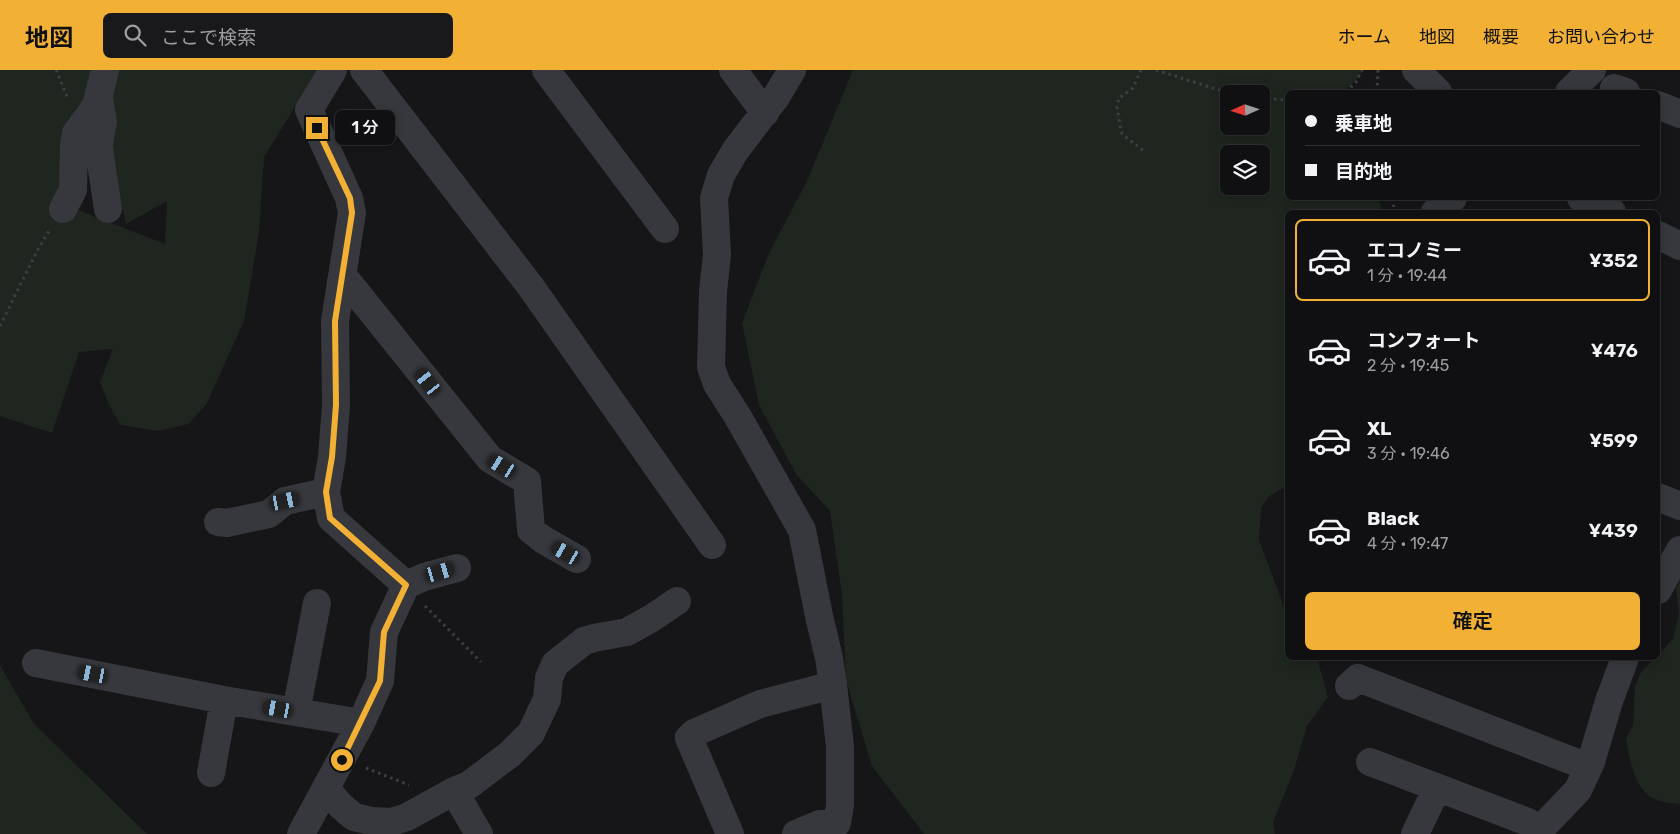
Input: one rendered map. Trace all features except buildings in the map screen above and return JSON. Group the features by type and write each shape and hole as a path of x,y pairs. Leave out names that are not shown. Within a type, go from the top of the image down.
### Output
{"street":[{"path":"63,209 72,190 76,133 96,106 105,70"},
{"path":"333,70 309,110 350,198 352,213 335,321 336,405 332,457 326,492 330,518 406,585"},
{"path":"364,70 531,288 712,545"},
{"path":"546,70 665,229"},
{"path":"733,70 765,113"},
{"path":"792,70 765,113 735,151 721,175 714,198 717,254 711,367 717,384 738,417 802,530 818,616 829,658 840,746 840,805 836,829 820,824 796,834"},
{"path":"1416,70 1436,90"},
{"path":"1571,90 1592,70"},
{"path":"99,98 103,122 99,143 100,156 108,209"},
{"path":"1660,106 1680,114"},
{"path":"1439,210 1451,200"},
{"path":"1586,200 1608,210"},
{"path":"1660,236 1680,246"},
{"path":"341,281 348,282 490,459 527,481 531,530 542,539 578,560"},
{"path":"218,522 269,514 285,501 326,492"},
{"path":"1660,498 1680,506"},
{"path":"1660,586 1680,550"},
{"path":"301,834 342,760 380,681 384,632 406,585 424,577 457,568"},
{"path":"326,789 354,817 371,821 391,822 407,817 469,785 510,754 531,733 547,699 549,678 555,664 584,641 627,632 678,601"},
{"path":"296,712 317,603"},
{"path":"1370,762 1528,822 1537,833 1578,790 1588,768 1609,701 1625,660"},
{"path":"36,663 224,700 361,723"},
{"path":"1349,686 1358,678 1588,768"},
{"path":"730,834 689,738 694,733 760,704 833,685"},
{"path":"211,773 224,700"},
{"path":"1415,834 1437,788"},
{"path":"449,794 479,834"}],"path":[{"path":"1141,70 1133,88 1119,98 1118,107 1120,131 1145,152"},
{"path":"1156,70 1220,90"},
{"path":"1348,90 1356,82 1362,70"},
{"path":"1377,90 1378,70"},
{"path":"1270,99 1285,100"},
{"path":"0,326 37,251 63,209"},
{"path":"406,585 482,662"},
{"path":"342,760 449,794"}],"shaded area":[{"path":"0,70 101,70 55,201 165,244 167,201 126,224 111,161 110,87 115,70 318,70 264,157 259,232 244,321 206,405 188,424 158,431 121,425 109,405 100,382 113,349 79,352 52,433 0,416"},
{"path":"853,70 1364,70 1347,90 1285,90 1285,200 1379,200 1382,210 1285,210 1285,487 1268,497 1261,508 1259,540 1285,610 1285,660 1318,660 1328,697 1307,726 1294,770 1273,822 1275,834 924,834 872,766 846,680 842,595 830,511 796,474 759,405 742,323 769,253 807,181"},
{"path":"1680,580 1680,804 1667,803 1652,798 1639,785 1629,757 1626,739 1633,725 1635,687 1641,672 1653,660 1660,660 1660,653 1673,639 1679,613 1676,588"},
{"path":"0,665 34,724 147,834 0,834"}],"route":[{"path":"317,128 350,198 352,213 335,321 336,405 332,457 326,492 330,518 406,585 384,632 380,681 342,760"}]}
